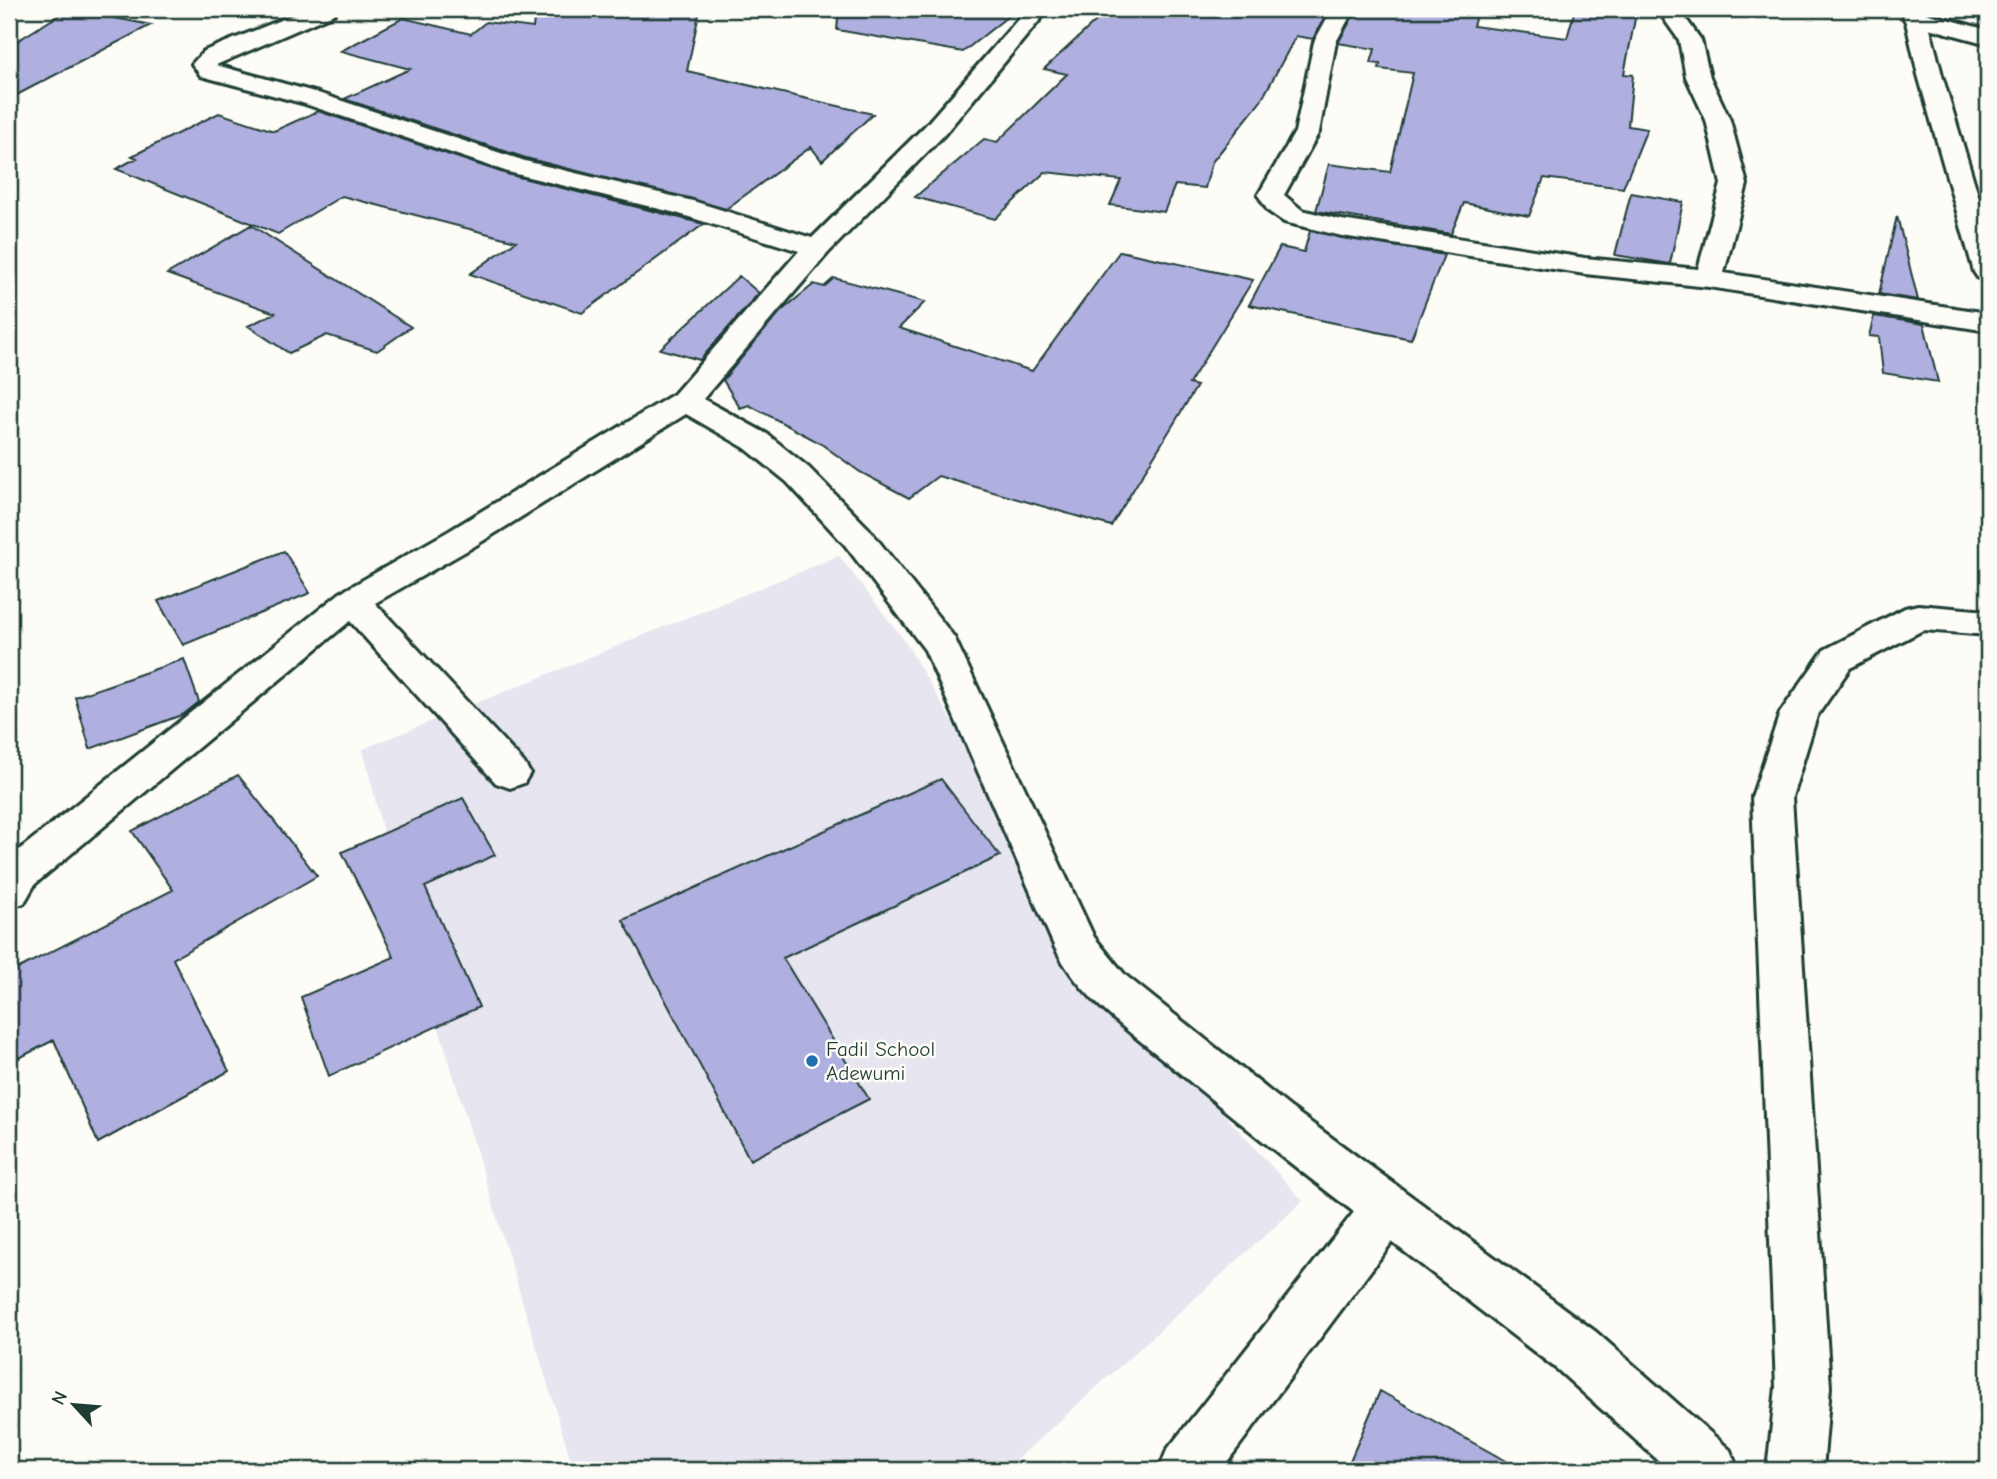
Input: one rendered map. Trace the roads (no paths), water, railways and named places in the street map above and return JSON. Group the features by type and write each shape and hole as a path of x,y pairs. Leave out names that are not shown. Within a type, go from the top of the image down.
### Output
{"street":[{"path":"326,9 212,56 203,64 209,71 310,98 517,167 684,207 817,248"},
{"path":"9,891 20,872 352,601 461,539 685,401 817,248 934,131 1038,9"},
{"path":"1343,9 1325,42 1307,132 1271,195 1277,205 1293,216 1342,228 1585,266 1709,279 1988,322"},
{"path":"1668,9 1690,40 1698,77 1718,120 1734,184 1709,279"},
{"path":"1914,13 1988,37"},
{"path":"1914,13 1984,244 1988,272"},
{"path":"685,401 756,441 799,475 857,537 941,646 1077,948 1109,988 1274,1123 1577,1351 1710,1470"},
{"path":"352,601 510,773"},
{"path":"1796,1470 1803,1387 1772,797 1800,713 1838,659 1918,617 1988,623"},
{"path":"1187,1470 1387,1209"}],"place":[{"name":"Fadil School Adewumi","path":"812,1061"}]}
